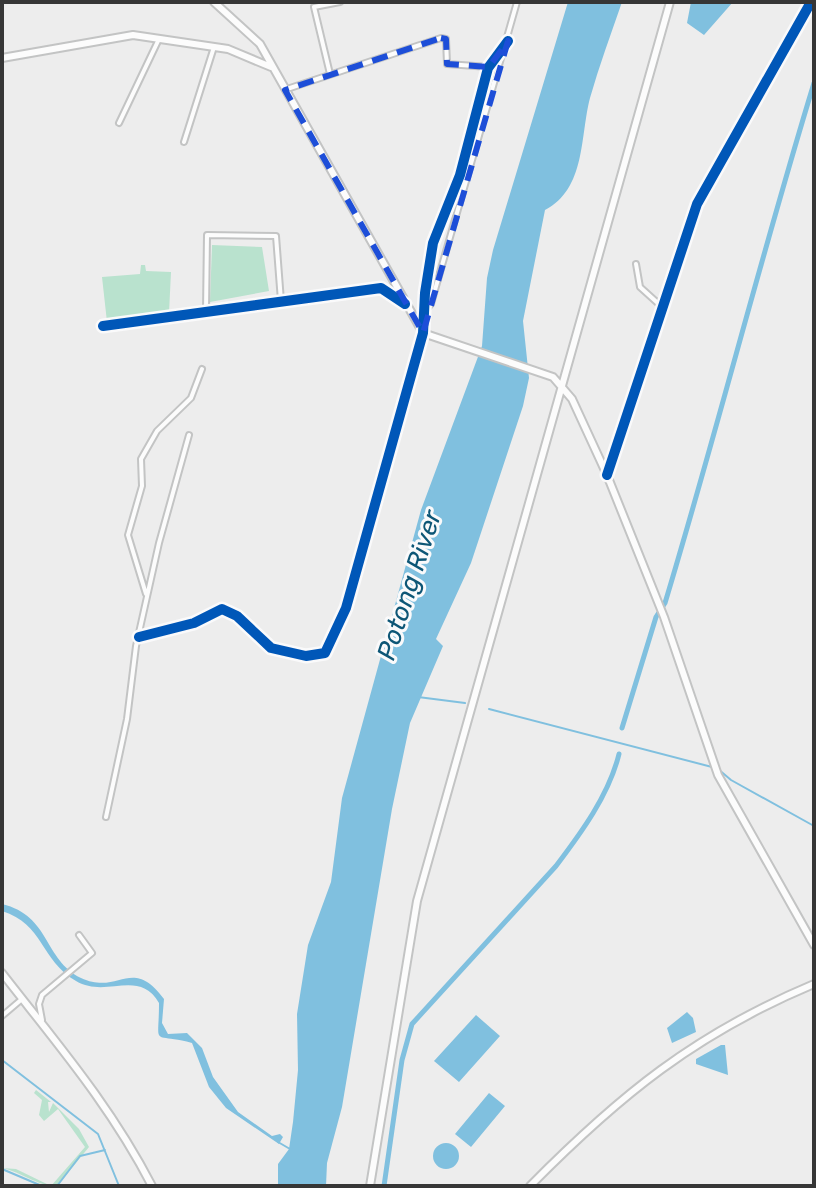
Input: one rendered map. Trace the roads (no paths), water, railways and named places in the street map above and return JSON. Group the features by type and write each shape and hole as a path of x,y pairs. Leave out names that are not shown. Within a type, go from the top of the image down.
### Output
{"main road":[{"path":"214,2 257,39 423,333 553,377 563,385 607,475 664,617 718,775 814,945"},
{"path":"370,1186 417,901 670,2"},
{"path":"607,475 697,204 811,2"},
{"path":"2,58 122,35 214,47 273,67"},
{"path":"2,973 95,1090 128,1138 152,1186"},
{"path":"530,1186 598,1119 675,1056 739,1018 814,984"}],"street":[{"path":"330,74 314,7 340,2"},
{"path":"426,310 431,304 517,2"},
{"path":"285,90 441,38 446,39 447,64 489,67"},
{"path":"119,123 159,39"},
{"path":"139,637 194,623 222,609 237,616 268,647 306,656 324,655 346,608 423,333 431,248 460,175 489,67 508,41"},
{"path":"184,142 214,47"},
{"path":"206,311 207,235 276,236 281,301"},
{"path":"636,264 640,287 661,306"},
{"path":"103,326 381,288 405,304"},
{"path":"147,597 128,535 142,486 141,459 157,431 191,398 202,369"},
{"path":"106,817 126,726 147,597 189,435"},
{"path":"44,1027 41,997 92,953 79,935"},
{"path":"2,1016 22,999"}],"water":[{"name":"Potong River","path":"568,2 622,2 590,98 575,175 558,201 545,210 523,321 529,378 523,406 471,563 436,639 443,646 410,723 392,809 342,1107 327,1163 326,1186 278,1186 278,1164 289,1149 293,1122 298,1070 297,1014 308,945 331,882 342,798 421,510 482,346 487,278 493,250"},
{"path":"691,2 733,2 704,35 687,23"},
{"path":"2,904 30,918 60,960 81,978 106,983 134,978 153,986 164,999 162,1023 168,1034 187,1033 202,1048 213,1077 238,1112 272,1136 280,1134 283,1137 279,1144 226,1108 209,1087 192,1043 160,1036 159,1003 151,993 132,985 99,987 76,981 55,963 26,924 2,911"},
{"path":"687,1012 693,1018 696,1032 672,1043 667,1028"},
{"path":"476,1015 500,1036 459,1082 434,1061"},
{"path":"725,1045 728,1075 696,1064 696,1059"},
{"path":"489,1093 505,1106 471,1147 455,1134"},
{"path":"446,1143 455,1147 459,1156 455,1165 446,1169 437,1165 433,1156 437,1147"}],"waterway":[{"path":"622,728 656,617 665,603 814,83"},
{"path":"418,697 465,703"},
{"path":"489,709 712,767"},
{"path":"384,1186 402,1060 412,1024 556,866 601,799 619,754"},
{"path":"718,769 731,780 814,826"},
{"path":"2,1060 98,1134 119,1186"},
{"path":"278,1142 290,1149"},
{"path":"57,1186 80,1156 105,1150"},
{"path":"2,1169 42,1186"}]}
